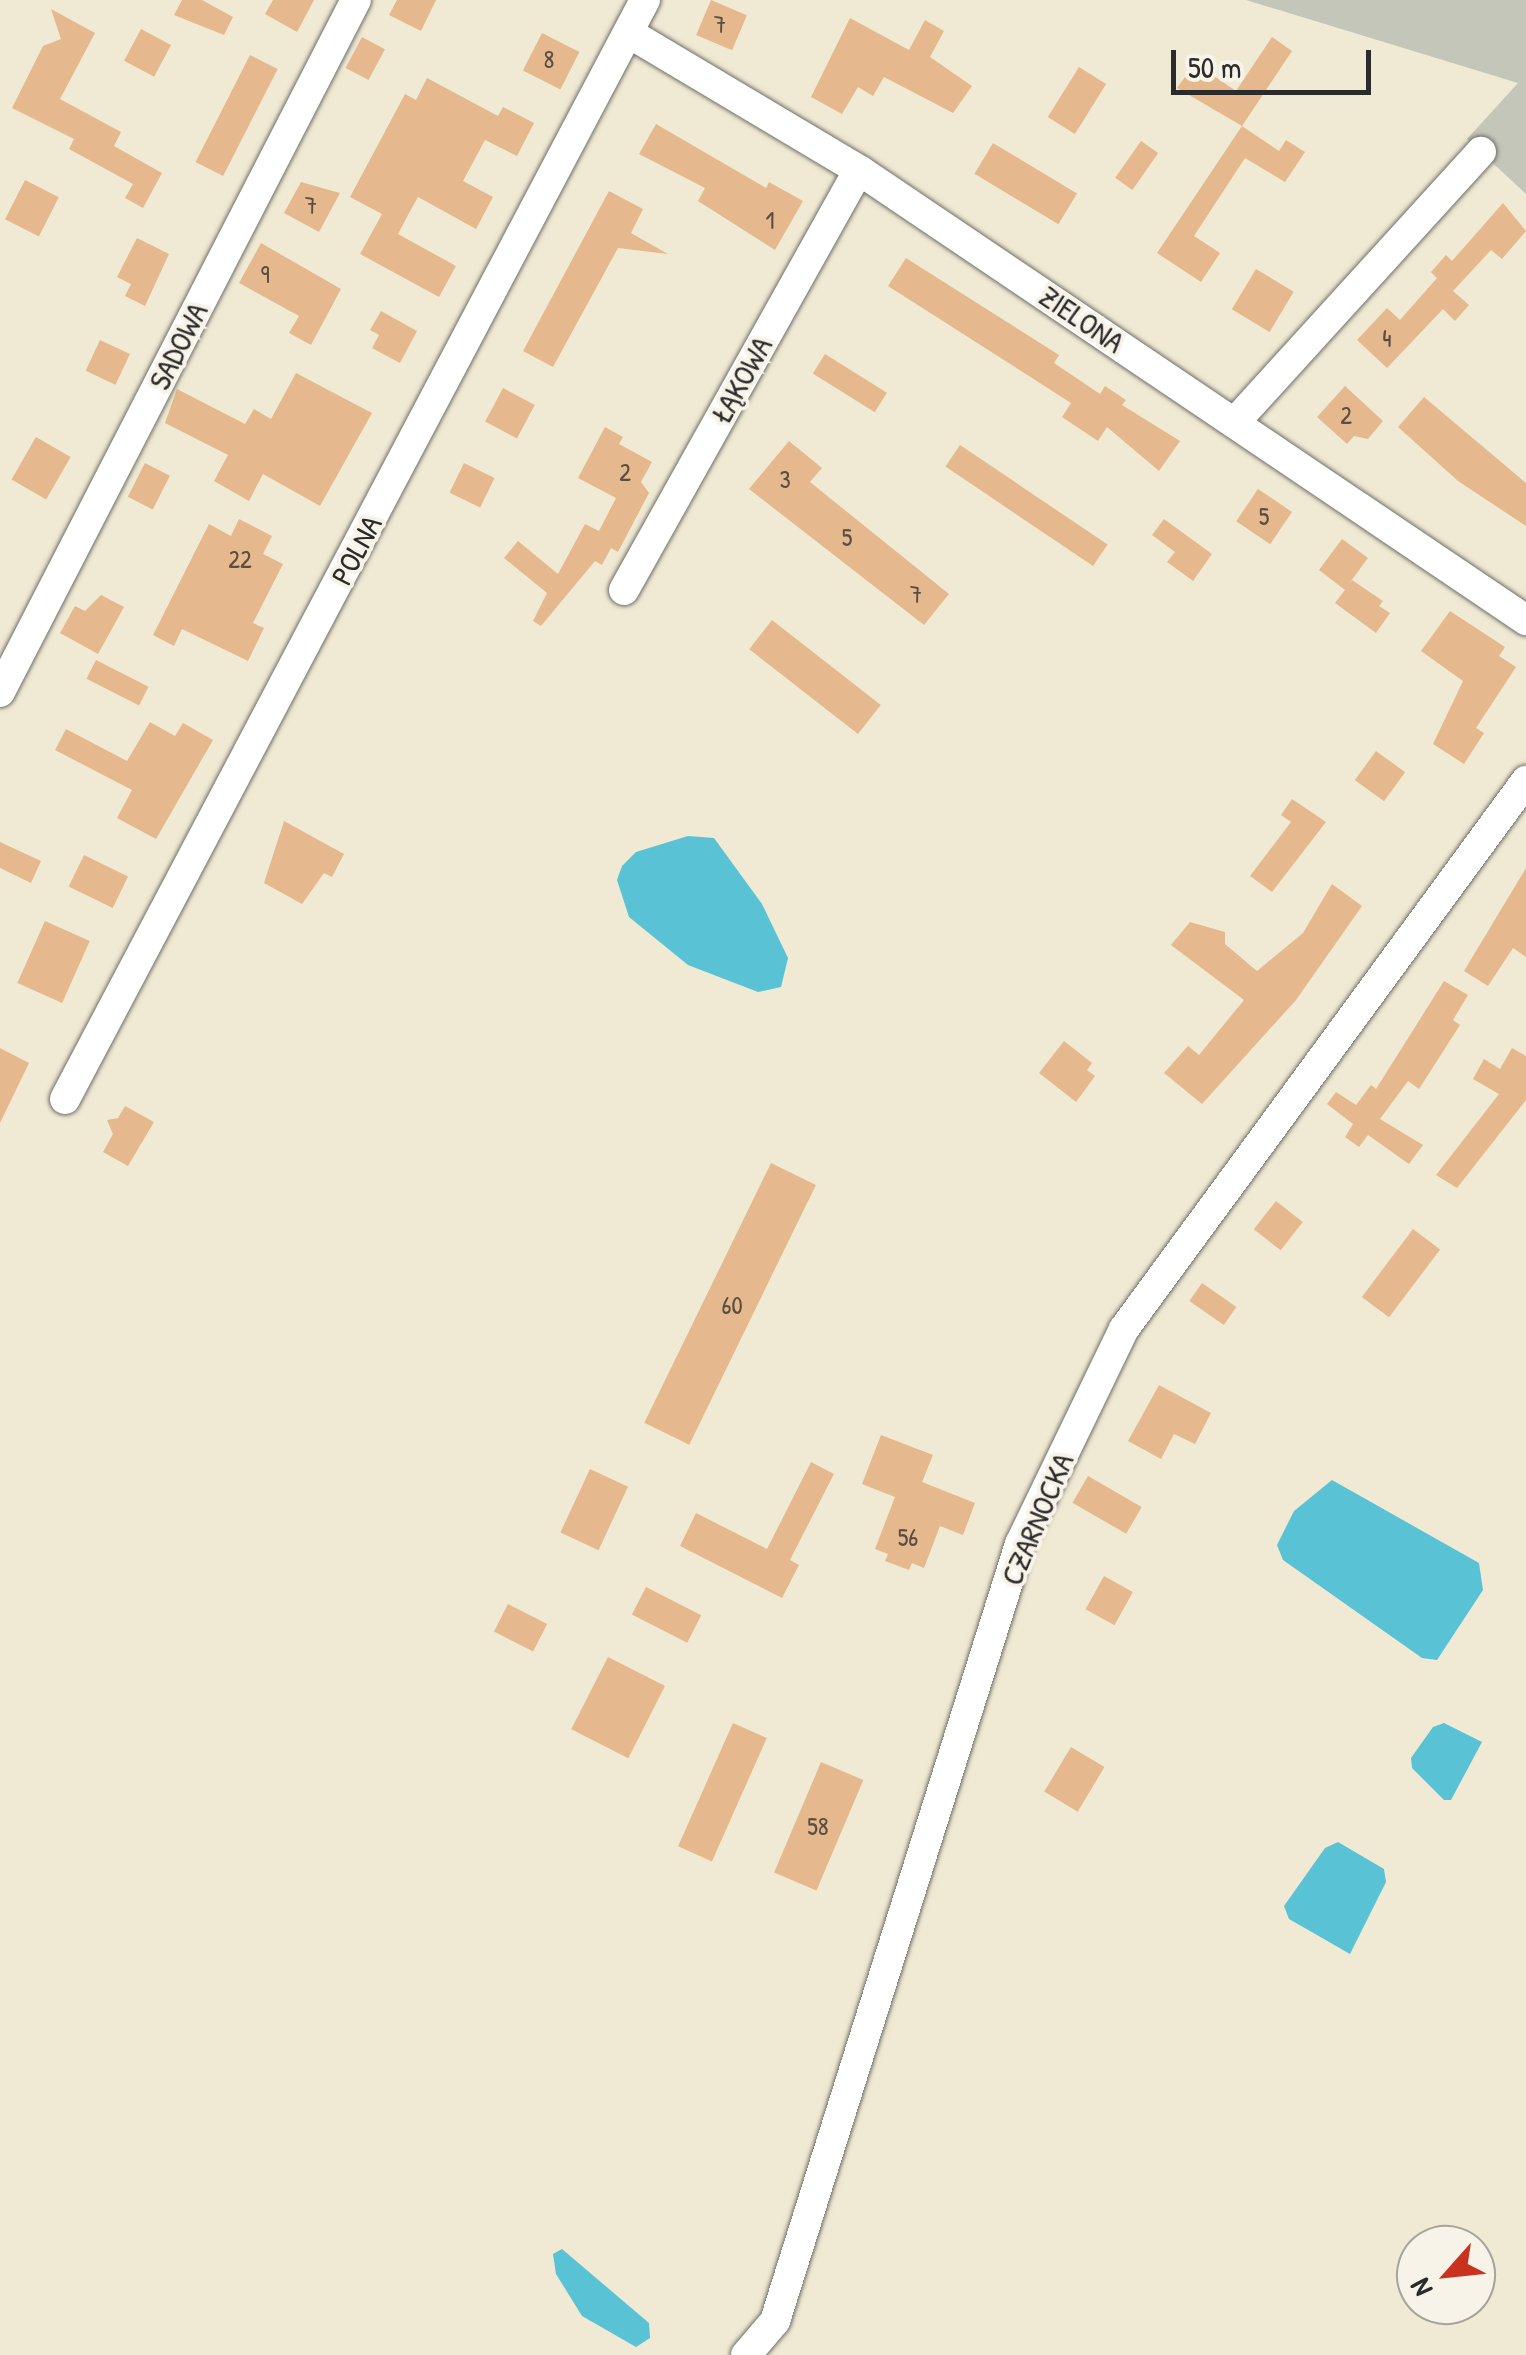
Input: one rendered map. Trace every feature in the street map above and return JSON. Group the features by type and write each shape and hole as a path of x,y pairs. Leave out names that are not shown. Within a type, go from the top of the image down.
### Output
{"street":[{"name":"SADOWA","path":"0,692 356,0"},
{"name":"POLNA","path":"65,1099 645,0"},
{"name":"ZIELONA","path":"629,33 859,170 1526,620"},
{"path":"1236,421 1480,152"},
{"name":"ŁĄKOWA","path":"624,590 859,170"},
{"name":"CZARNOCKA","path":"746,2355 775,2321 1020,1544 1124,1329 1526,781"}],"shaded area":[{"path":"1246,0 1526,0 1526,194 1467,139 1518,83"}],"water":[{"path":"688,836 714,838 762,904 788,958 781,987 758,992 688,965 629,917 617,880 622,866 636,852"},
{"path":"1332,1480 1479,1563 1483,1590 1437,1660 1422,1658 1283,1560 1277,1545 1294,1511"},
{"path":"1444,1723 1482,1742 1451,1800 1444,1800 1412,1768 1411,1758 1433,1727"},
{"path":"1338,1842 1384,1869 1386,1882 1350,1954 1289,1919 1284,1906 1325,1848"},
{"path":"562,2249 649,2323 650,2338 636,2347 582,2316 556,2274 553,2254"}],"building":[{"path":"182,0 202,0 233,17 224,35 174,15"},
{"path":"273,0 314,0 297,32 265,14"},
{"path":"397,0 436,0 421,31 389,15"},
{"path":"711,0 747,15 732,50 696,35"},
{"path":"51,9 95,33 60,99 121,132 114,146 162,173 143,208 125,198 133,184 69,149 74,139 12,108 43,46 61,39"},
{"path":"850,18 909,50 925,20 944,31 930,57 972,86 953,113 884,77 873,96 858,87 842,114 811,97"},
{"path":"141,29 171,45 154,77 124,61"},
{"path":"542,33 579,52 560,89 523,70"},
{"path":"362,37 385,49 369,80 346,68"},
{"path":"1272,37 1292,51 1242,126 1177,88 1195,63 1236,91"},
{"path":"250,55 278,69 223,176 196,162"},
{"path":"1079,67 1106,84 1075,134 1048,117"},
{"path":"427,78 498,116 503,107 534,123 517,156 485,140 463,181 493,197 476,229 418,197 408,215 398,234 456,266 439,297 360,254 382,214 350,197 405,94 416,100"},
{"path":"656,124 766,188 769,182 803,201 775,250 698,201 705,188 639,154"},
{"path":"1242,126 1279,151 1286,140 1305,152 1285,182 1245,158 1194,236 1220,253 1201,282 1157,253"},
{"path":"1141,141 1158,153 1132,190 1115,178"},
{"path":"993,143 1077,193 1058,224 974,174"},
{"path":"25,180 59,197 39,236 5,219"},
{"path":"301,182 340,193 319,232 284,213"},
{"path":"609,191 643,209 631,233 668,254 618,248 553,367 523,351"},
{"path":"1503,203 1526,231 1502,259 1491,250 1453,291 1469,305 1455,321 1443,309 1387,368 1357,340 1387,308 1400,320 1437,278 1431,272 1446,255 1452,261"},
{"path":"137,238 169,254 145,306 125,296 131,284 117,277"},
{"path":"261,243 341,289 311,345 289,333 299,316 239,283"},
{"path":"906,258 1059,355 1054,363 1100,394 1105,386 1126,400 1122,405 1180,441 1159,471 1107,427 1098,441 1062,417 1071,403 888,286"},
{"path":"1256,269 1294,292 1270,332 1232,309"},
{"path":"381,311 417,331 400,363 372,348 379,335 370,330"},
{"path":"100,340 130,354 116,385 86,371"},
{"path":"825,354 887,393 875,412 813,374"},
{"path":"296,373 372,413 320,506 263,474 249,501 214,481 228,455 165,423 177,389 245,424 254,409 271,419"},
{"path":"1345,386 1383,421 1368,439 1354,436 1347,444 1317,417"},
{"path":"503,388 535,405 517,438 485,422"},
{"path":"1424,397 1526,483 1526,526 1458,481 1398,427"},
{"path":"605,427 623,437 619,444 652,462 641,482 649,493 618,552 611,548 602,565 595,561 541,626 533,621 547,593 504,558 518,541 558,574 585,524 599,531 616,498 578,478"},
{"path":"36,437 71,457 46,499 12,479"},
{"path":"789,441 822,468 810,482 949,594 924,625 749,489"},
{"path":"960,445 1108,545 1093,566 945,467"},
{"path":"145,463 170,476 153,510 128,497"},
{"path":"464,463 495,478 480,508 450,493"},
{"path":"1258,489 1292,512 1270,544 1236,521"},
{"path":"239,519 272,536 263,554 283,564 253,623 264,628 248,661 182,629 174,646 153,635 209,524 231,536"},
{"path":"1164,519 1212,554 1193,581 1167,562 1175,552 1152,535"},
{"path":"1342,539 1368,558 1348,585 1352,580 1383,601 1379,606 1390,613 1376,633 1335,603 1345,590 1319,570"},
{"path":"101,595 124,607 98,654 60,633 75,606 85,611"},
{"path":"1450,611 1505,647 1499,656 1516,667 1476,728 1484,733 1464,764 1433,744 1463,681 1421,651"},
{"path":"772,620 881,705 858,734 749,649"},
{"path":"96,660 149,687 139,705 86,679"},
{"path":"150,722 175,736 183,723 213,740 156,839 117,818 132,790 55,750 66,729 127,761"},
{"path":"1376,751 1405,772 1384,801 1355,780"},
{"path":"1292,799 1326,822 1272,892 1250,876 1291,822 1281,815"},
{"path":"284,821 344,854 332,877 324,873 302,904 264,883"},
{"path":"0,842 41,861 31,883 0,868"},
{"path":"84,855 128,876 113,908 69,886"},
{"path":"1526,868 1526,957 1513,948 1488,986 1464,971"},
{"path":"1332,884 1362,906 1296,1000 1202,1104 1164,1073 1188,1046 1199,1055 1244,1000 1171,945 1190,922 1225,932 1225,944 1257,971 1303,933"},
{"path":"45,921 90,941 62,1003 17,983"},
{"path":"1444,981 1468,995 1453,1020 1460,1025 1419,1089 1408,1081 1380,1119 1423,1145 1409,1164 1368,1135 1359,1147 1345,1137 1353,1124 1327,1104 1336,1092 1356,1105 1371,1085 1376,1089"},
{"path":"1064,1041 1092,1063 1087,1070 1095,1076 1076,1102 1039,1073"},
{"path":"0,1048 29,1063 0,1123"},
{"path":"1512,1048 1526,1056 1526,1100 1457,1188 1436,1175 1499,1094 1473,1079 1484,1059 1500,1069"},
{"path":"125,1106 154,1122 128,1166 103,1152 113,1134 107,1120 118,1118"},
{"path":"771,1163 816,1185 689,1445 644,1423"},
{"path":"1276,1201 1303,1222 1281,1250 1254,1229"},
{"path":"1413,1229 1440,1249 1389,1317 1362,1297"},
{"path":"1202,1283 1236,1307 1224,1325 1189,1301"},
{"path":"1159,1385 1211,1413 1195,1444 1174,1434 1161,1459 1128,1441"},
{"path":"881,1435 933,1455 922,1482 975,1503 963,1535 940,1526 924,1568 912,1563 909,1570 885,1561 888,1554 875,1549 895,1497 862,1484"},
{"path":"811,1462 834,1474 790,1560 799,1565 782,1598 680,1546 696,1513 767,1549"},
{"path":"590,1469 628,1487 598,1550 560,1532"},
{"path":"1088,1476 1142,1507 1126,1534 1072,1503"},
{"path":"1104,1576 1133,1592 1114,1625 1086,1609"},
{"path":"646,1587 701,1615 687,1643 632,1615"},
{"path":"508,1604 547,1624 533,1652 494,1632"},
{"path":"608,1657 665,1686 628,1758 571,1729"},
{"path":"733,1723 767,1738 712,1861 678,1846"},
{"path":"1071,1747 1104,1767 1078,1812 1044,1792"},
{"path":"821,1762 863,1780 816,1890 774,1872"}]}
